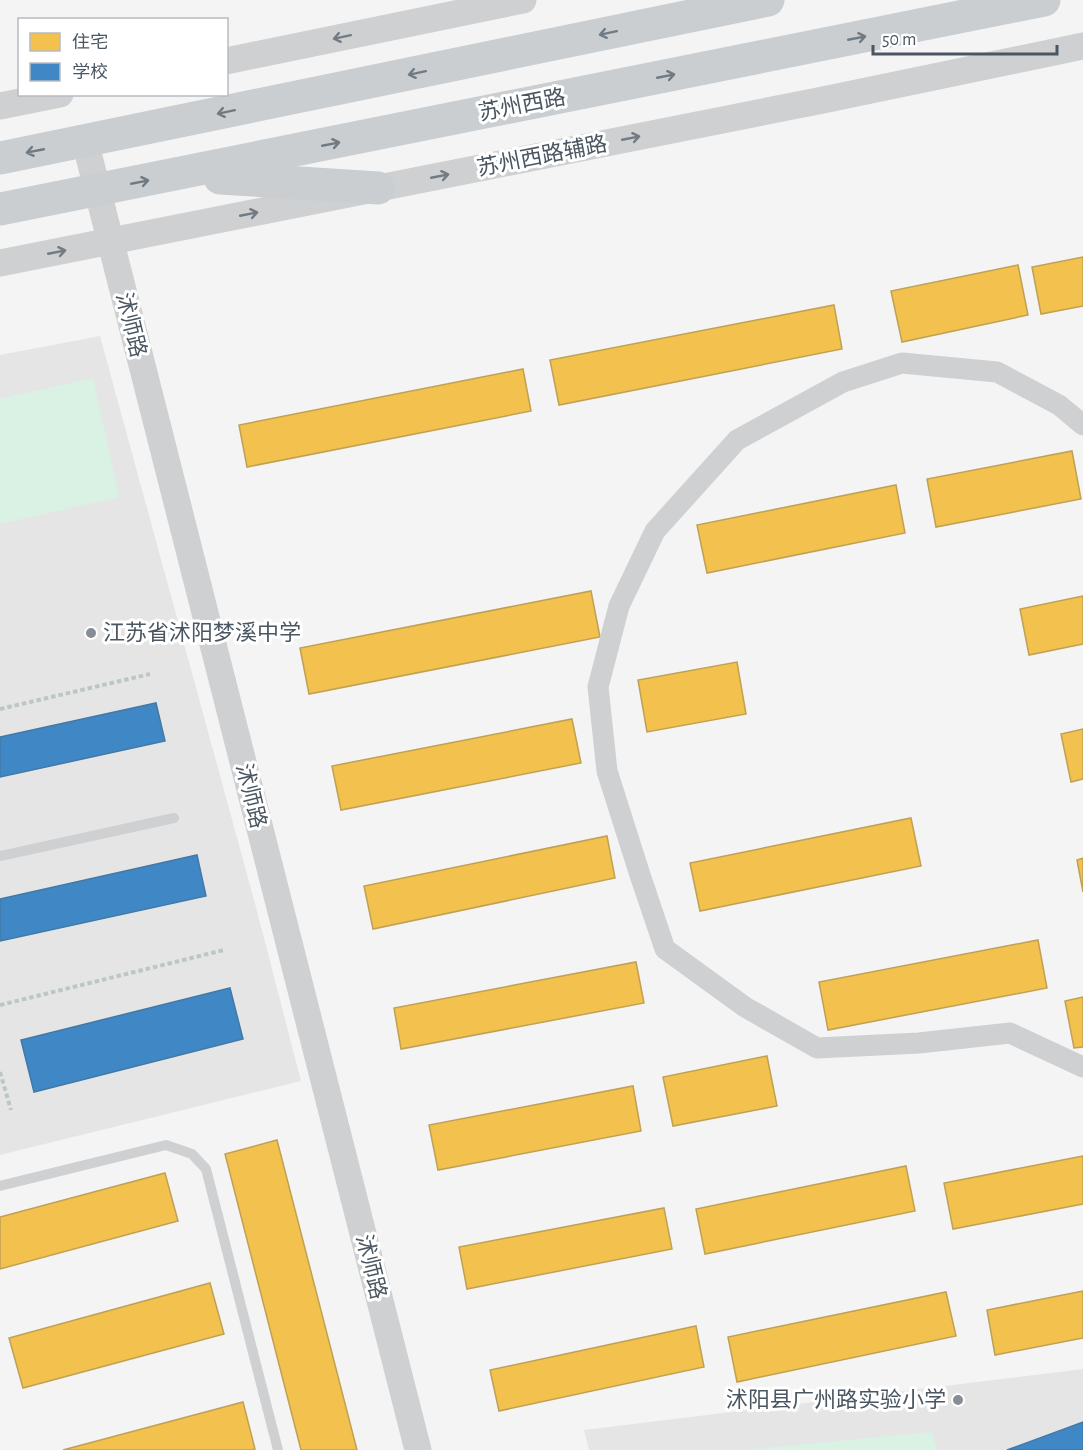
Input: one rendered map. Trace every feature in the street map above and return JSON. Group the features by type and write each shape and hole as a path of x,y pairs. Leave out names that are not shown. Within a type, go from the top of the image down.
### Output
{"main road":[{"path":"0,158 768,0"},
{"name":"苏州西路","path":"0,209 1044,0"},
{"path":"177,175 378,188"}],"street":[{"path":"228,61 523,0"},
{"name":"苏州西路辅路","path":"0,263 823,100 1083,46"},
{"path":"0,106 50,96"},
{"name":"沭师路","path":"85,141 418,1450"},
{"path":"1083,425 1059,405 997,372 902,363 843,382 737,440 656,531 619,606 598,687 607,771 665,949 745,1007 817,1048 919,1043 1010,1033 1083,1067"}],"lane":[{"path":"0,856 174,818"},
{"path":"0,1186 166,1145 192,1154 206,1170 278,1450"}],"path":[{"path":"0,709 150,674"},
{"path":"0,1005 224,950"},
{"path":"0,1072 11,1110"}],"shaded area":[{"name":"江苏省沭阳梦溪中学","path":"100,336 257,911 301,1081 0,1155 0,355"},
{"name":"沭阳县广州路实验小学","path":"1083,1369 1083,1450 589,1450 584,1430"}],"green space":[{"path":"93,378 119,497 0,524 0,399"},
{"path":"932,1432 937,1450 743,1450"}],"building: 住宅":[{"path":"1083,257 1083,306 1041,314 1032,267"},
{"path":"1018,265 1028,315 902,342 891,291"},
{"path":"834,305 842,349 559,405 550,360"},
{"path":"523,369 531,411 247,467 239,425"},
{"path":"1072,451 1081,499 936,527 927,479"},
{"path":"896,485 905,533 707,573 697,525"},
{"path":"591,591 600,637 309,694 300,648"},
{"path":"1083,596 1083,644 1029,655 1020,609"},
{"path":"737,662 746,714 647,732 638,680"},
{"path":"572,719 581,763 341,810 332,766"},
{"path":"1083,729 1083,779 1071,782 1061,734"},
{"path":"911,818 921,866 700,911 690,863"},
{"path":"607,836 615,878 373,929 364,886"},
{"path":"1083,858 1083,892 1077,860"},
{"path":"1038,940 1047,988 828,1030 819,982"},
{"path":"636,962 644,1003 401,1049 394,1008"},
{"path":"1083,997 1083,1047 1074,1048 1065,1001"},
{"path":"767,1056 777,1106 673,1126 663,1077"},
{"path":"633,1086 641,1131 438,1170 429,1125"},
{"path":"277,1140 357,1450 301,1450 225,1154"},
{"path":"1083,1156 1083,1204 953,1229 944,1183"},
{"path":"906,1166 915,1211 705,1254 696,1209"},
{"path":"165,1173 178,1221 0,1269 0,1217"},
{"path":"664,1208 672,1249 467,1289 459,1247"},
{"path":"210,1283 224,1334 23,1388 9,1338"},
{"path":"1083,1291 1083,1338 995,1355 987,1310"},
{"path":"946,1292 956,1336 737,1382 728,1337"},
{"path":"696,1326 704,1367 499,1411 490,1370"},
{"path":"243,1402 255,1449 63,1450"}],"building: 学校":[{"path":"156,703 165,741 0,777 0,737"},
{"path":"197,855 206,896 0,941 0,899"},
{"path":"230,988 243,1039 34,1092 21,1040"},
{"path":"1083,1422 1083,1450 1007,1450"}],"place":[{"name":"江苏省沭阳梦溪中学","path":"91,633"},
{"name":"沭阳县广州路实验小学","path":"958,1400"}]}
